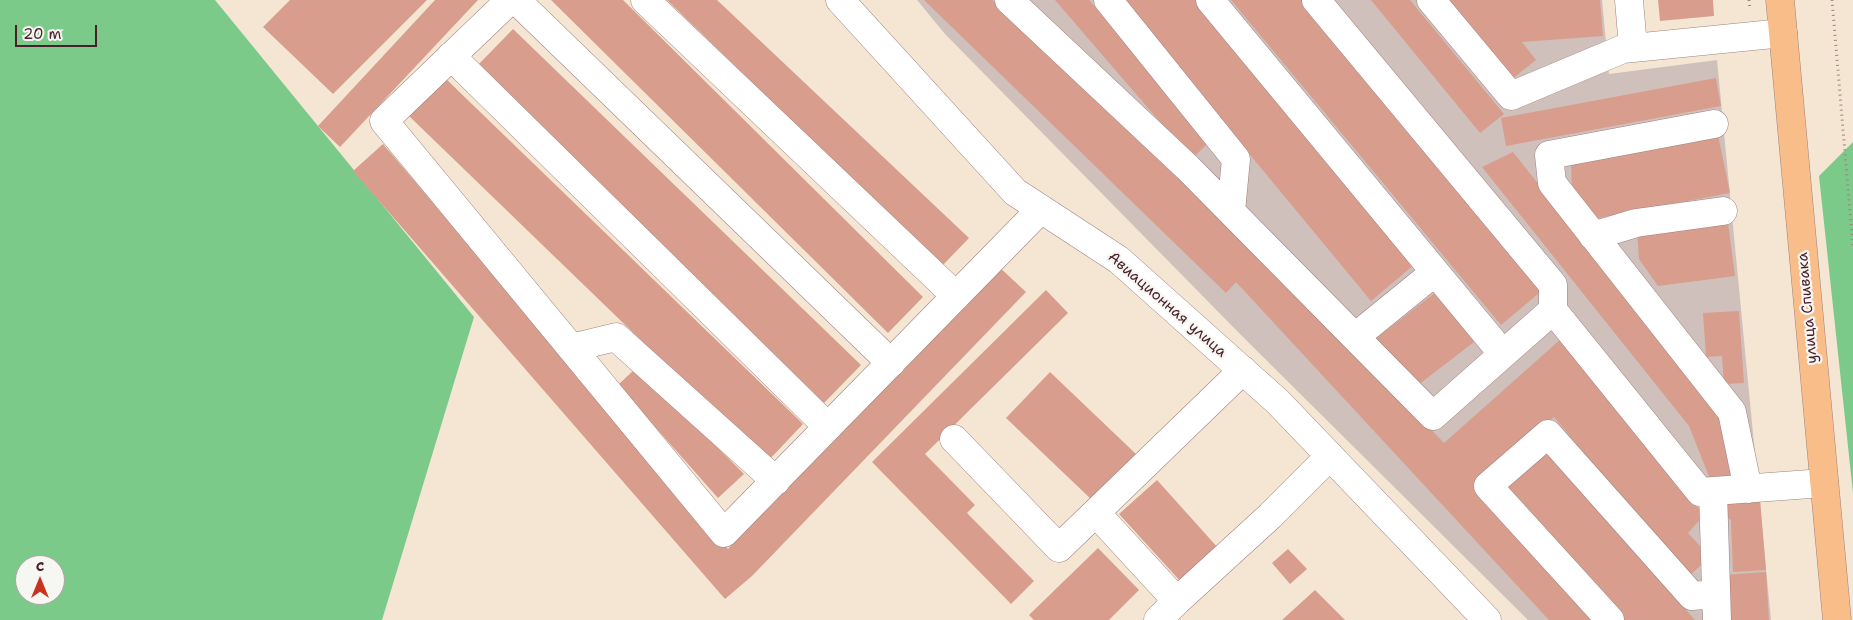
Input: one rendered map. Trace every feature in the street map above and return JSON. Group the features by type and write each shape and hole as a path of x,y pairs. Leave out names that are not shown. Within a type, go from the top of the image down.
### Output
{"main road":[{"name":"улица Спивака","path":"1780,0 1824,483 1842,614"}],"street":[{"path":"510,0 384,121 724,534 1041,209"},
{"path":"516,0 891,362"},
{"path":"644,0 956,296"},
{"name":"Авиационная улица","path":"840,0 1015,192 1119,260 1243,370 1278,402 1487,620"},
{"path":"1009,0 1188,168 1433,416 1553,310"},
{"path":"1108,0 1236,159 1231,212"},
{"path":"1210,0 1503,354"},
{"path":"1316,0 1554,285 1553,310 1700,492 1824,483"},
{"path":"1431,0 1510,96 1623,49 1783,33"},
{"path":"1628,0 1633,48"},
{"path":"451,56 828,427"},
{"path":"1714,124 1549,155 1552,183 1732,412 1748,489"},
{"path":"1593,236 1636,223 1723,211"},
{"path":"1355,337 1435,272"},
{"path":"571,348 616,337 776,481"},
{"path":"954,439 1059,548 1243,370"},
{"path":"1610,620 1488,486 1548,434 1692,596 1716,607 1713,491"},
{"path":"1096,513 1168,611 1270,516 1330,456"}],"path":[{"path":"1832,0 1853,247"}],"shaded area":[{"path":"917,0 1602,0 1609,74 1717,60 1771,620 1528,620 1240,334 945,34"}],"green space":[{"path":"0,0 215,0 474,317 382,620 0,620"},
{"path":"1853,142 1853,493 1819,176"}],"building":[{"path":"290,0 427,0 333,94 263,27"},
{"path":"435,0 478,0 340,147 318,126"},
{"path":"551,0 623,0 923,297 888,333"},
{"path":"667,0 717,0 969,238 942,266"},
{"path":"924,0 992,0 1164,156 1444,443 1561,339 1704,515 1688,533 1710,557 1688,577 1554,417 1473,486 1594,620 1549,620 1236,282 1226,293"},
{"path":"1055,0 1089,0 1211,140 1192,159"},
{"path":"1122,0 1196,0 1415,264 1371,301"},
{"path":"1231,0 1303,0 1544,289 1501,325"},
{"path":"1371,0 1410,0 1504,114 1480,133"},
{"path":"1448,0 1600,0 1603,36 1522,42 1536,60 1512,79"},
{"path":"1658,0 1713,0 1714,16 1660,21"},
{"path":"513,29 861,365 824,403 477,66"},
{"path":"445,78 803,424 767,462 409,116"},
{"path":"1716,78 1721,106 1506,146 1501,118"},
{"path":"1718,135 1730,193 1593,219 1572,191 1571,164"},
{"path":"383,144 728,549 998,266 1026,292 752,576 725,599 353,171"},
{"path":"1513,152 1715,407 1737,474 1712,484 1689,426 1482,167"},
{"path":"1728,223 1735,276 1658,286 1639,259 1637,232"},
{"path":"1046,290 1068,313 925,454 975,505 967,513 1034,581 1011,604 872,462"},
{"path":"1436,292 1474,342 1413,389 1375,339"},
{"path":"1739,311 1744,383 1724,384 1722,356 1706,357 1703,313"},
{"path":"637,367 744,474 718,498 618,385"},
{"path":"1050,372 1136,454 1092,500 1006,418"},
{"path":"1542,449 1695,620 1622,620 1502,485"},
{"path":"1157,480 1219,549 1182,583 1119,514"},
{"path":"1760,499 1766,570 1733,572 1731,520 1724,515 1724,501"},
{"path":"1098,548 1139,590 1109,620 1034,620 1029,615"},
{"path":"1288,549 1307,569 1290,584 1272,563"},
{"path":"1766,572 1769,620 1726,620 1723,575"},
{"path":"1315,590 1345,620 1282,620"}]}
